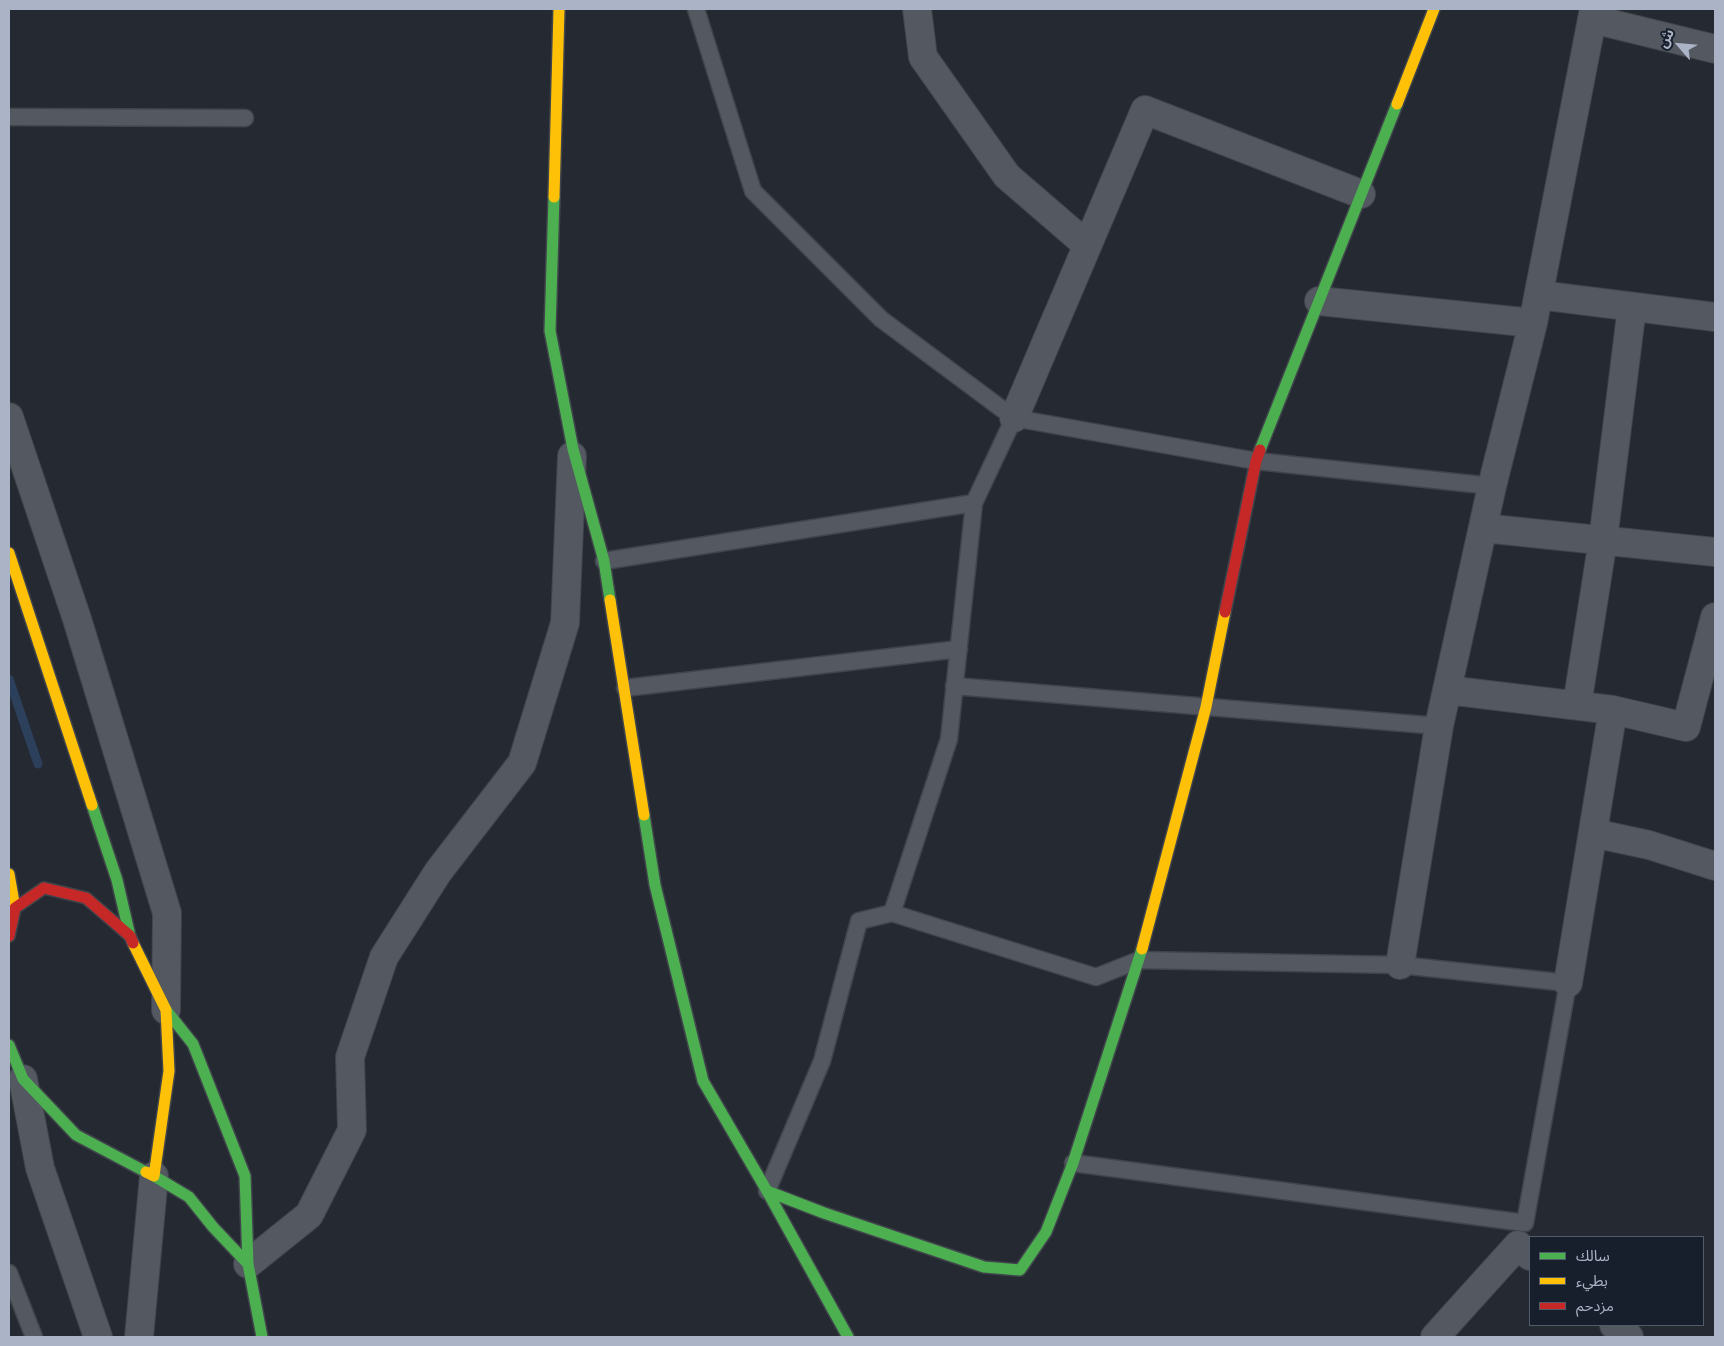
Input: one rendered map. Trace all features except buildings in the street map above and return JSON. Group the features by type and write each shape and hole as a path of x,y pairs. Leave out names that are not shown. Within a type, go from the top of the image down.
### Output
{"street":[{"path":"559,9 550,331 573,449 604,561 626,688 655,884 703,1082 767,1192 844,1336"},
{"path":"917,9 923,57 1007,176 1088,245"},
{"path":"767,1192 984,1267 1020,1270 1046,1232 1072,1163 1139,960 1206,707 1256,462 1434,9"},
{"path":"1400,965 1439,726 1492,486 1539,295 1593,14 1714,44"},
{"path":"1014,418 1145,110 1361,194"},
{"path":"1539,295 1715,317"},
{"path":"1320,301 1533,322"},
{"path":"1577,705 1603,540 1632,307"},
{"path":"9,417 78,619 167,913 166,1010 169,1071 154,1176 139,1337"},
{"path":"248,1264 309,1215 352,1130 350,1056 384,957 438,872 522,763 565,623 573,449"},
{"path":"1483,528 1715,552"},
{"path":"9,553 116,880 130,936 166,1010 193,1044 244,1176 248,1264 262,1337"},
{"path":"1447,690 1613,710 1686,727 1715,617"},
{"path":"1568,983 1613,710"},
{"path":"1593,833 1649,845 1715,866"},
{"path":"9,874 15,908 9,936"},
{"path":"15,908 44,888 86,898 130,936"},
{"path":"9,1044 23,1079 40,1168 98,1337"},
{"path":"23,1079 76,1135 154,1176 189,1197 212,1227 248,1264"},
{"path":"1435,1337 1524,1241"},
{"path":"1615,1326 1628,1337"}],"lane":[{"path":"696,9 753,191 881,319 1014,418 1256,462 1492,486"},
{"path":"9,117 245,118"},
{"path":"892,913 948,740 974,503 1014,418"},
{"path":"604,561 974,503"},
{"path":"626,688 959,649"},
{"path":"954,686 1439,726"},
{"path":"767,1192 822,1061 859,921 892,913 1096,977 1139,960 1400,965 1568,983 1524,1241 1072,1163"},
{"path":"9,1273 34,1337"}],"waterway":[{"path":"9,679 38,764"}],"traffic: fast":[{"path":"1260,450 1397,104"},
{"path":"554,197 550,331 573,449 604,561 610,600"},
{"path":"92,805 117,880 130,936"},
{"path":"644,815 655,885 703,1081 848,1337"},
{"path":"767,1191 824,1213 984,1267 1020,1270 1046,1232 1073,1163 1142,949"},
{"path":"166,1010 193,1044 245,1176 248,1264 262,1337"},
{"path":"9,1045 23,1079 76,1135 146,1172"},
{"path":"154,1176 189,1197 213,1227 248,1264"}],"traffic: slow":[{"path":"554,197 559,9"},
{"path":"1397,104 1434,9"},
{"path":"9,553 92,805"},
{"path":"610,600 644,815"},
{"path":"1142,949 1206,707 1225,612"},
{"path":"9,874 15,908"},
{"path":"133,943 166,1010 169,1071 154,1176 146,1172"}],"traffic: jam":[{"path":"1225,612 1256,461 1260,450"},
{"path":"9,936 15,908 44,888 86,898 130,936 133,943"}]}
